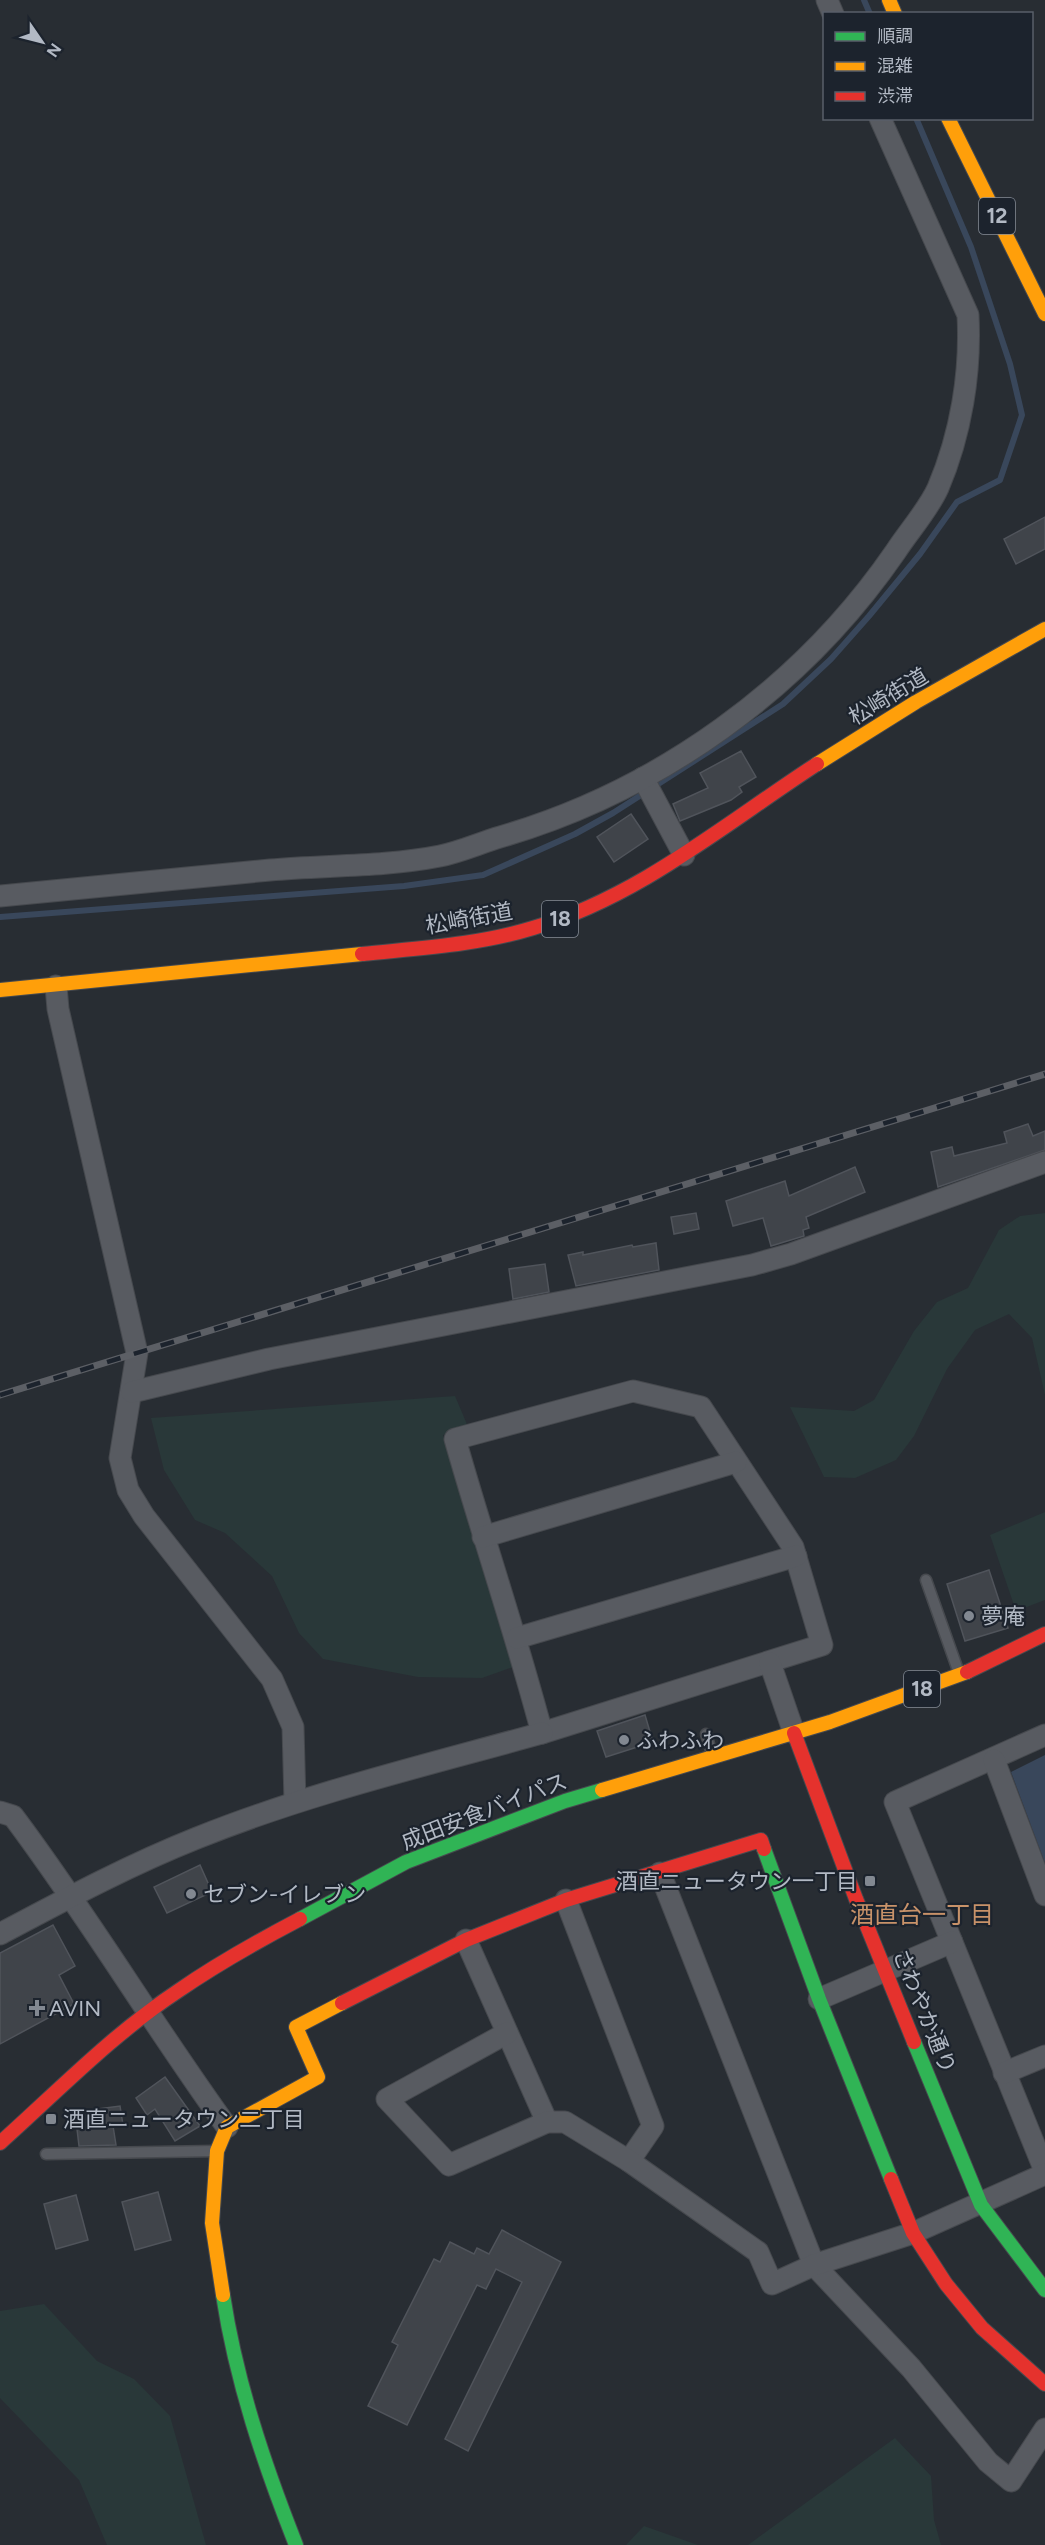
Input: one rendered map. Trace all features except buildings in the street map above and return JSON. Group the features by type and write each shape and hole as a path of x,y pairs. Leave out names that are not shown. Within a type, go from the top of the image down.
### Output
{"main road":[{"name":"12","path":"949,120 1045,315"},
{"name":"松崎街道","path":"0,990 56,986 497,938 548,924 594,905 684,855 841,748 1045,629"},
{"name":"成田安食バイパス","path":"0,2144 115,2040 176,1992 249,1946 406,1862 565,1801 794,1733 959,1676 1045,1634"},
{"name":"さわやか通り","path":"794,1733 885,1970 981,2205 1045,2290"},
{"path":"296,2545 266,2465 228,2329 212,2223 217,2151 227,2127 318,2077 296,2026 466,1940 566,1900 660,1873 761,1840 819,1999 913,2233 946,2284 982,2328 1045,2384"}],"street":[{"path":"0,896 442,856 541,826 648,788 684,754 751,707 805,662 873,584 937,490 957,433 964,393 969,347 968,315 881,120"},
{"path":"648,788 684,855"},
{"path":"56,986 58,1009 137,1353 120,1458 128,1490 144,1516 272,1679 293,1727 295,1802"},
{"path":"132,1392 268,1359 752,1265 802,1251 1045,1162"},
{"path":"0,1934 71,1896 196,1838 295,1802 542,1733 822,1645 793,1547 701,1407 633,1391 455,1439 483,1537 517,1638 542,1733"},
{"path":"483,1537 736,1462"},
{"path":"517,1638 796,1556"},
{"path":"770,1663 794,1733"},
{"path":"507,2033 387,2099 449,2165 547,2122 565,2122 629,2161 758,2252 772,2284 814,2265 913,2233 981,2205 1045,2173 895,1802 1045,1736"},
{"path":"994,1760 1045,1894"},
{"path":"0,1812 13,1816 71,1896 149,2015 227,2127"},
{"path":"660,1873 814,2265 911,2368 988,2462 1011,2481 1045,2429"},
{"path":"566,1900 653,2126 629,2161"},
{"path":"466,1940 547,2122"},
{"path":"819,1999 952,1942"},
{"path":"1004,2073 1045,2056"}],"lane":[{"path":"926,1580 959,1676"},
{"path":"706,1734 713,1757"},
{"path":"46,2154 217,2151"}],"shaded area":[{"path":"1045,1213 1045,1395 1032,1338 1009,1314 975,1330 947,1369 914,1436 896,1460 855,1478 824,1477 790,1407 854,1411 874,1400 914,1331 937,1302 968,1288 999,1230 1020,1216"},
{"path":"455,1396 469,1429 443,1435 516,1666 482,1678 418,1677 323,1659 299,1633 272,1576 225,1533 195,1520 164,1470 151,1418"},
{"path":"1045,1512 1045,1600 1016,1611 990,1535"},
{"path":"44,2304 97,2361 134,2379 170,2416 206,2545 107,2545 79,2480 0,2398 0,2311"},
{"path":"895,2438 931,2476 934,2520 941,2545 748,2545"},
{"path":"644,2526 698,2545 626,2545"}],"water":[{"path":"1045,1755 1045,1863 1011,1772"}],"waterway":[{"path":"864,0 869,12"},
{"path":"0,917 404,886 483,875 575,834 613,813 783,704 831,659 869,616 920,554 957,502 1000,480 1022,415 1010,364 971,247 917,120"}],"railway":[{"path":"0,1395 1045,1074"}],"traffic: fast":[{"path":"300,1919 406,1862 565,1801 602,1790"},
{"path":"764,1849 819,1999 891,2179"},
{"path":"914,2042 981,2205 1045,2290"},
{"path":"223,2295 235,2359 252,2422 296,2545"}],"traffic: slow":[{"path":"889,0 894,12"},
{"path":"949,120 1045,314"},
{"path":"817,764 916,702 1045,629"},
{"path":"0,990 362,954"},
{"path":"602,1790 830,1722 967,1672"},
{"path":"223,2295 212,2223 217,2151 227,2127 318,2077 296,2027 342,2003"}],"traffic: jam":[{"path":"362,954 491,938 533,928 572,914 609,898 681,856 817,764"},
{"path":"967,1672 1045,1634"},
{"path":"794,1733 856,1899 914,2042"},
{"path":"342,2003 466,1940 566,1900 761,1840 764,1849"},
{"path":"0,2143 86,2064 154,2008 223,1962 300,1919"},
{"path":"891,2179 913,2233 946,2284 982,2328 1045,2384"}],"place":[{"name":"夢庵","path":"969,1616"},
{"name":"ふわふわ","path":"624,1740"},
{"name":"酒直ニュータウン一丁目","path":"870,1881"},
{"name":"セブン-イレブン","path":"191,1894"},
{"name":"AVIN","path":"37,2008"},
{"name":"酒直ニュータウン二丁目","path":"51,2119"}],"district":[{"name":"酒直台一丁目","path":"922,1915"}]}
